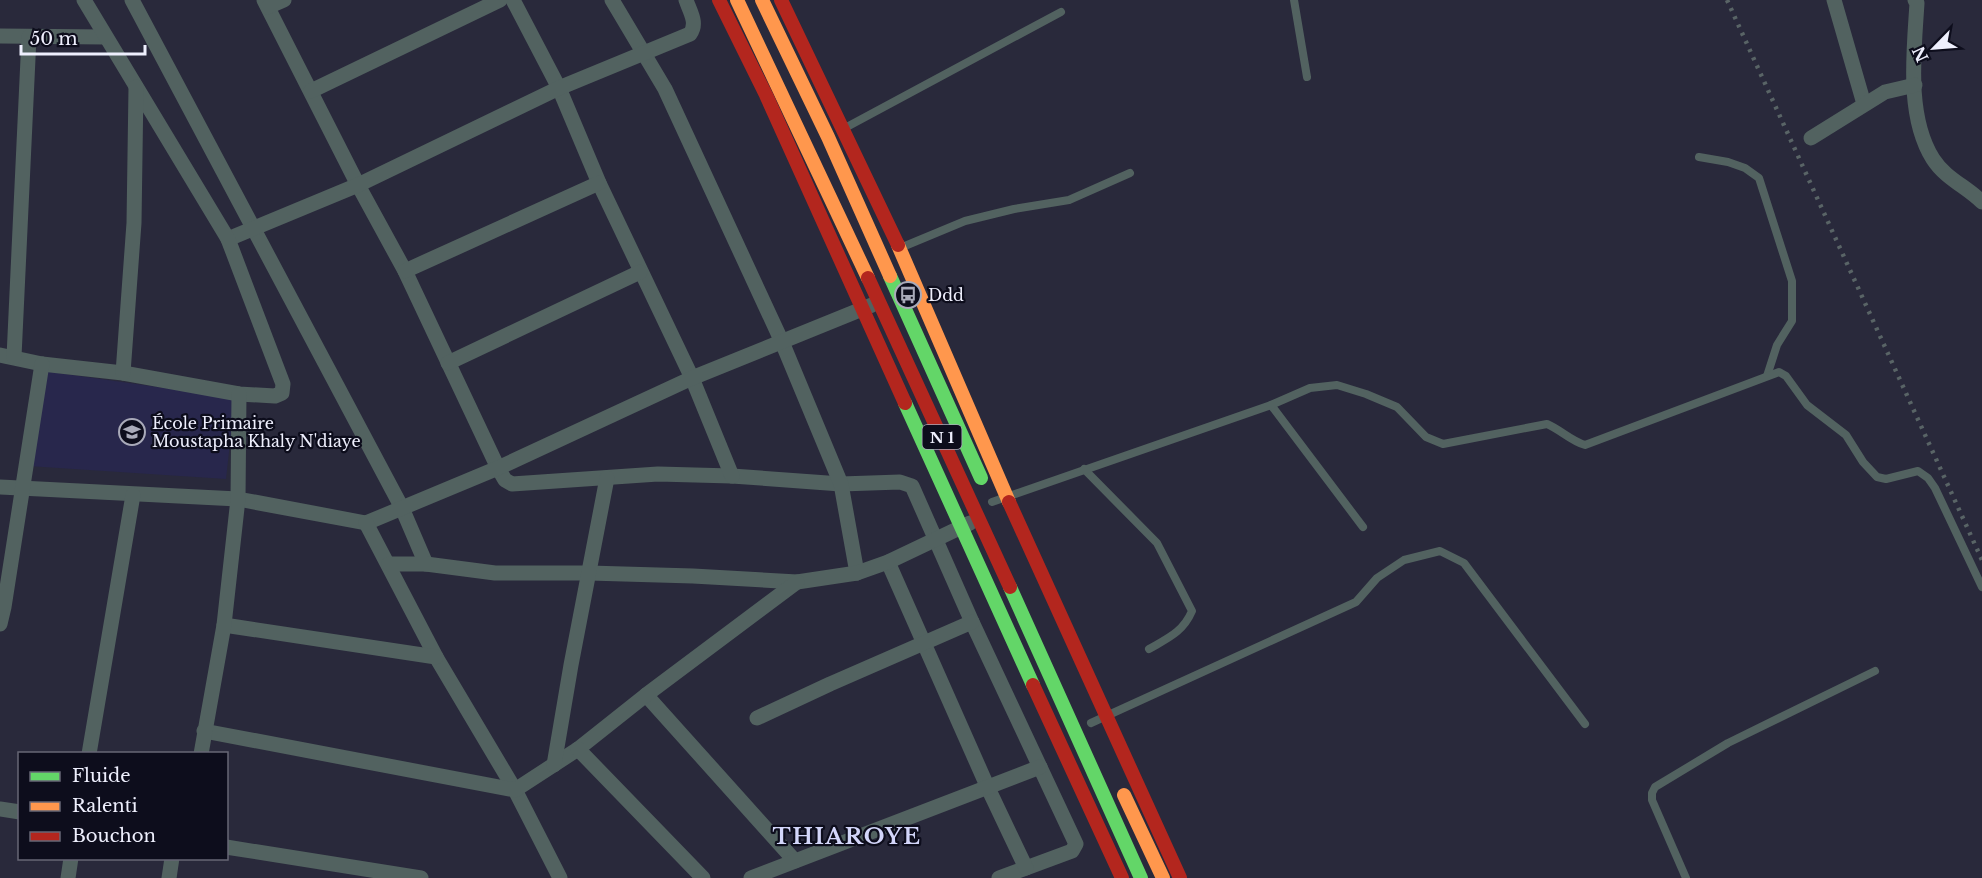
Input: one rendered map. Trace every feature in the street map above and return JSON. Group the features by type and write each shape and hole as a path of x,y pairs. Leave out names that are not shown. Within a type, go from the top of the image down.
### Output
{"main road":[{"path":"719,0 766,95 864,308 1122,878"},
{"name":"N 1","path":"737,0 980,519 1141,878"},
{"name":"N 1","path":"762,0 828,137 994,507"},
{"path":"781,0 899,248 1006,496 1180,878"},
{"path":"766,95 780,90"},
{"path":"1120,785 1163,878"}],"street":[{"path":"29,37 7,356 42,364 123,373 239,394 275,396 282,393 283,384 228,239 84,0"},
{"path":"132,0 402,508 426,564"},
{"path":"284,0 266,4 358,185 405,271 505,480 512,484 658,474 732,476 841,484 907,483 912,486 972,622 1076,844 1072,852 999,878"},
{"path":"310,91 500,0"},
{"path":"513,0 559,88 599,183 692,378 732,476"},
{"path":"612,0 665,89 782,342 841,484 856,573"},
{"path":"228,239 358,185 559,88 690,34 694,22 686,0"},
{"path":"1834,0 1864,104"},
{"path":"1915,0 1917,3 1914,66 1916,110 1924,140 1934,161 1956,183 1982,202"},
{"path":"0,36 105,37"},
{"path":"1810,138 1885,92 1915,85"},
{"path":"123,373 134,223 136,87"},
{"path":"405,271 599,183"},
{"path":"448,363 640,272"},
{"path":"0,487 238,499 366,523 498,468 692,378 880,302"},
{"path":"0,624 42,364"},
{"path":"201,752 224,625 238,499 239,394"},
{"path":"554,765 607,478"},
{"path":"89,752 134,495"},
{"path":"389,564 426,564 495,573 693,576 797,582 856,573 888,562 980,519"},
{"path":"366,523 436,657 515,790 560,878"},
{"path":"888,562 1026,868"},
{"path":"204,731 515,790 578,749 797,582"},
{"path":"757,718 972,622"},
{"path":"224,625 436,657"},
{"path":"646,695 795,861"},
{"path":"578,749 703,878"},
{"path":"751,878 1040,767"},
{"path":"0,809 18,812"},
{"path":"228,848 421,878"},
{"path":"68,878 71,860"},
{"path":"169,878 172,860"}],"lane":[{"path":"1294,0 1307,77"},
{"path":"828,137 1061,12"},
{"path":"1699,157 1728,162 1760,178 1792,281 1792,321 1777,345 1767,376"},
{"path":"899,248 965,221 1014,209 1069,200 1130,173"},
{"path":"994,507 1006,496 1271,405 1310,388 1337,386 1366,393 1397,406 1426,437 1443,444 1547,424 1559,429 1576,443 1585,445 1779,372 1785,376 1807,405 1846,435 1863,462 1877,477 1887,478 1918,471 1928,478 1935,488 1982,587"},
{"path":"1271,405 1363,527"},
{"path":"1084,469 1157,543 1192,611 1187,623 1176,633 1149,649"},
{"path":"1091,723 1356,602 1377,578 1404,560 1440,551 1464,563 1585,724"},
{"path":"1686,878 1652,800 1655,788 1728,743 1875,671"}],"shaded area":[{"name":"École Primaire Moustapha Khaly N'diaye","path":"44,371 235,398 226,479 28,466"}],"railway":[{"path":"1727,0 1982,560"}],"traffic: fast":[{"path":"890,276 981,478"},
{"path":"905,403 1033,685"},
{"path":"1010,587 1141,878"}],"traffic: slow":[{"path":"737,0 868,278"},
{"path":"762,0 828,137 890,276"},
{"path":"898,245 1009,502"},
{"path":"1124,795 1163,878"}],"traffic: jam":[{"path":"719,0 766,95 905,403"},
{"path":"781,0 898,245"},
{"path":"868,278 1010,587"},
{"path":"1009,502 1180,878"},
{"path":"1033,685 1122,878"}],"place":[{"name":"Ddd","path":"908,295"},
{"name":"École Primaire Moustapha Khaly N'diaye","path":"132,432"}],"district":[{"name":"THIAROYE","path":"847,836"}]}
